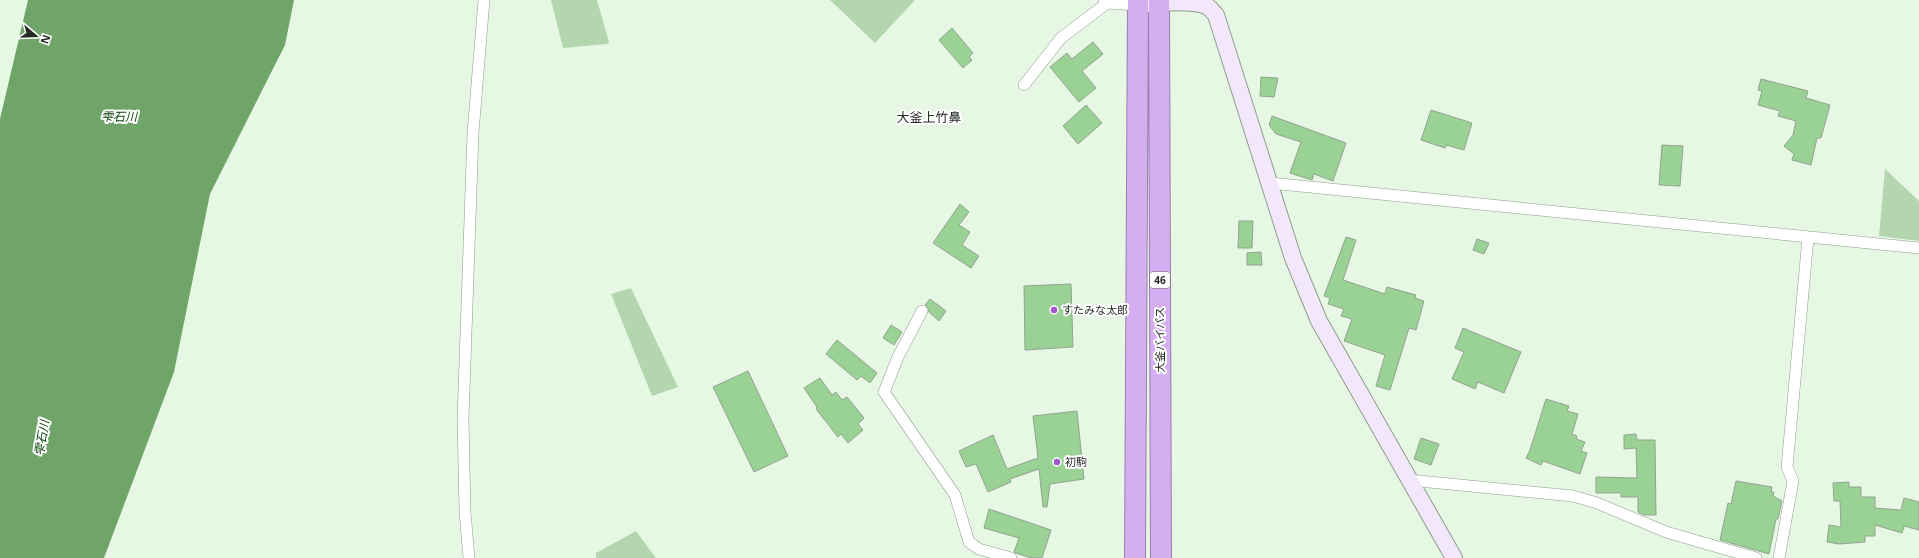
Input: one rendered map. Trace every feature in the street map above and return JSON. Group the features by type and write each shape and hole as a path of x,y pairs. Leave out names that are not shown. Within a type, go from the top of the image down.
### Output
{"highway":[{"name":"大釜バイパス","path":"1159,1 1161,558"},
{"name":"46","path":"1134,558 1138,2"}],"street":[{"path":"469,558 465,512 463,418 473,133 484,0"},
{"path":"1024,85 1061,38 1106,1 1209,3 1216,15 1293,258 1319,321 1454,558"},
{"path":"1270,183 1919,248"},
{"path":"1779,558 1793,481 1787,467 1808,238"},
{"path":"922,311 898,357 884,392 955,495 969,542 979,549 1011,558"},
{"path":"1410,480 1573,496 1598,503 1666,532 1756,558"}],"shaded area":[{"path":"551,0 597,0 609,42 607,44 563,48"},
{"path":"830,0 915,0 875,43"},
{"path":"1885,169 1919,201 1919,241 1879,236"},
{"path":"631,288 678,387 652,396 611,294"},
{"path":"636,531 656,558 596,558 596,553"}],"water":[{"name":"雫石川","path":"28,0 294,0 285,45 210,194 174,372 104,558 0,558 0,119"}],"building":[{"path":"952,28 973,53 969,57 972,60 963,68 939,40"},
{"path":"1093,42 1103,54 1082,71 1096,88 1079,102 1050,67 1067,53 1072,59"},
{"path":"1261,77 1278,78 1274,97 1260,96"},
{"path":"1761,79 1808,91 1806,98 1830,105 1821,138 1817,138 1811,165 1792,160 1794,154 1784,146 1793,135 1796,121 1778,116 1780,111 1758,105 1762,91 1758,90"},
{"path":"1086,105 1102,123 1078,144 1063,126"},
{"path":"1431,110 1472,123 1464,150 1446,145 1445,148 1421,140"},
{"path":"1272,116 1346,143 1333,181 1314,174 1312,180 1290,173 1301,142 1276,134 1269,125"},
{"path":"1662,145 1683,146 1680,186 1659,185"},
{"path":"960,204 969,212 959,225 970,232 962,245 979,256 971,268 933,243"},
{"path":"1239,221 1253,221 1252,248 1238,248"},
{"path":"1346,237 1356,240 1343,280 1385,294 1387,287 1416,295 1415,298 1424,301 1416,330 1409,328 1390,390 1376,386 1385,355 1344,341 1352,319 1341,316 1344,309 1328,304 1330,298 1324,296"},
{"path":"1477,239 1489,243 1484,254 1473,250"},
{"path":"1261,252 1262,265 1247,265 1247,253"},
{"path":"1071,284 1073,347 1025,350 1024,286"},
{"path":"930,299 946,311 939,321 929,312 925,305"},
{"path":"891,325 902,332 894,345 883,338"},
{"path":"1463,328 1521,352 1504,393 1478,382 1475,389 1452,379 1464,352 1455,348"},
{"path":"837,340 877,373 870,383 861,376 857,380 826,354"},
{"path":"748,371 788,456 754,472 713,387"},
{"path":"820,378 832,395 836,392 842,400 847,397 864,418 858,424 863,430 848,443 841,434 838,437 816,409 817,407 804,388"},
{"path":"1546,399 1569,406 1567,411 1578,414 1572,434 1577,436 1576,439 1585,442 1581,451 1587,453 1580,474 1543,461 1541,465 1526,458 1530,450"},
{"path":"1077,411 1084,479 1050,484 1047,507 1043,507 1039,469 1010,479 1011,482 988,492 976,464 966,467 959,451 993,435 1007,469 1038,458 1033,416"},
{"path":"1636,434 1637,440 1655,440 1656,515 1644,515 1638,512 1638,497 1621,497 1621,493 1596,493 1596,477 1637,478 1636,448 1624,449 1624,435"},
{"path":"1421,438 1439,444 1431,465 1414,459"},
{"path":"1736,481 1772,487 1771,492 1774,492 1773,496 1782,501 1778,519 1776,519 1769,554 1720,540 1728,503 1731,504"},
{"path":"1849,482 1849,487 1861,487 1861,497 1875,497 1875,508 1901,510 1904,498 1919,502 1919,530 1904,526 1902,533 1875,525 1875,536 1865,536 1865,542 1839,544 1827,542 1829,525 1841,527 1840,501 1834,501 1833,483"},
{"path":"989,509 1051,530 1042,558 1031,558 1014,552 1019,538 984,528"}],"place":[{"name":"すたみな太郎","path":"1054,310"},
{"name":"初駒","path":"1057,462"}],"district":[{"name":"大釜上竹鼻","path":"929,117"}]}
